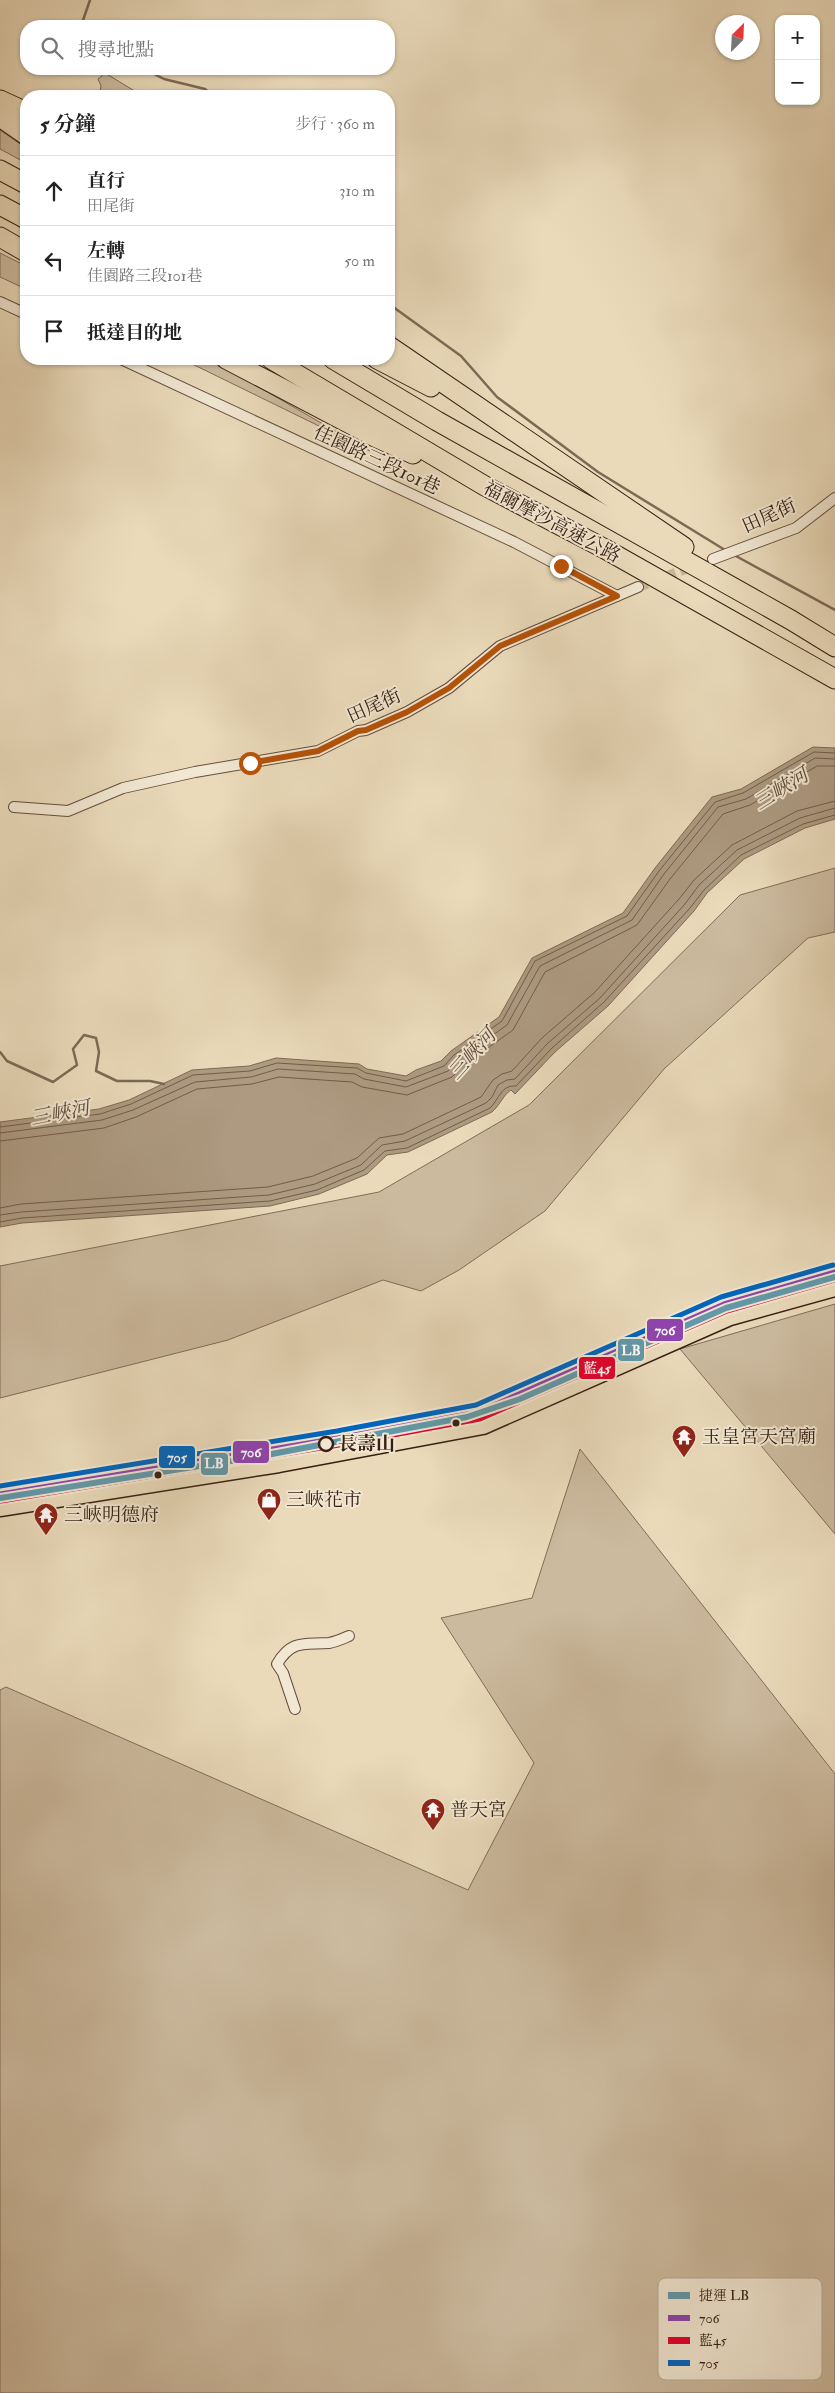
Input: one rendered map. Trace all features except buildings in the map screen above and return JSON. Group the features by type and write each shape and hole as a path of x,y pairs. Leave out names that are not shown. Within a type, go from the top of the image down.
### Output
{"highway":[{"path":"0,100 20,109"},
{"path":"0,117 20,131"},
{"path":"0,170 20,181"},
{"path":"0,205 20,217"},
{"path":"0,238 20,250"},
{"path":"0,244 20,252"},
{"path":"395,350 791,620"},
{"path":"237,365 377,438 485,486"},
{"name":"福爾摩沙高速公路","path":"281,365 485,486 605,550 835,679"},
{"name":"福爾摩沙高速公路","path":"343,365 437,421 791,620 835,647"},
{"path":"388,365 528,441"}],"main road":[{"path":"0,1494 338,1438 478,1412 724,1304 835,1272"},
{"path":"0,1508 279,1464 483,1426 730,1317 835,1288"}],"street":[{"path":"0,302 20,311"},
{"name":"佳園路三段101巷","path":"134,365 514,542 617,596"},
{"name":"田尾街","path":"713,559 796,528 835,498"},
{"name":"田尾街","path":"14,807 68,811 123,788 195,772 318,751 358,731 366,730 407,712 449,688 500,646 638,588"},
{"path":"295,1709 283,1674 277,1664 282,1655 298,1643 332,1643 348,1636"}],"shaded area":[{"path":"103,75 108,75 133,90 100,90 101,86 98,79"},
{"path":"0,130 20,144 20,160 0,149"},
{"path":"0,253 20,263 20,286 0,277"},
{"path":"194,365 220,365 370,451"},
{"path":"835,868 835,932 808,938 664,1069 545,1211 459,1270 421,1291 383,1280 228,1340 0,1398 0,1266 379,1192 529,1105 740,895"},
{"path":"835,1304 835,1534 680,1349"},
{"path":"580,1449 835,1774 835,2393 0,2393 0,1690 6,1687 468,1890 534,1763 441,1618 532,1598"}],"water":[{"name":"三峽河","path":"813,747 835,748 835,819 805,828 744,859 707,893 694,911 608,1006 555,1052 515,1094 511,1090 492,1112 408,1152 387,1155 367,1174 319,1194 270,1206 22,1223 0,1227 0,1122 99,1109 129,1100 192,1070 249,1066 276,1058 359,1064 367,1069 406,1076 416,1070 441,1061 451,1051 499,1017 532,958 623,913 655,868 712,797 741,789"}],"waterway":[{"path":"83,20 90,0"},
{"path":"156,75 164,79 206,90"},
{"path":"395,308 461,356 497,397 598,472 725,550"},
{"path":"734,555 835,610"},
{"path":"0,1052 7,1061 53,1082 77,1065 73,1049 84,1035 96,1038 99,1052 96,1071 117,1081 150,1081 164,1084"}],"tunnel":[{"path":"638,587 696,565"}],"metro line":[{"name":"LB","path":"0,1498 256,1457 467,1417 520,1399 726,1308 835,1277"}],"transit line":[{"name":"705","path":"0,1486 337,1431 476,1405 721,1297 833,1265"},
{"name":"706","path":"0,1494 338,1438 478,1412 724,1304 835,1272"},
{"name":"藍45","path":"1,1501 339,1445 480,1419 727,1311 835,1280"}],"place":[{"name":"長壽山","path":"326,1444"},
{"name":"玉皇宮天宮廟","path":"684,1458"},
{"name":"三峽花市","path":"269,1521"},
{"name":"三峽明德府","path":"46,1536"},
{"name":"普天宮","path":"433,1831"}],"route":[{"path":"250,763 318,751 358,731 366,730 407,712 449,688 500,646 617,596 561,566"}]}
